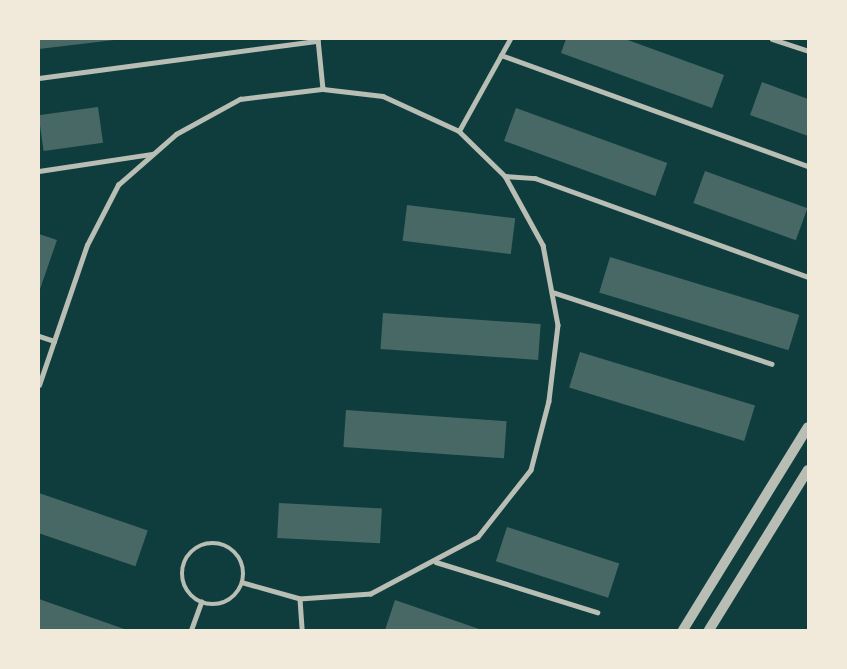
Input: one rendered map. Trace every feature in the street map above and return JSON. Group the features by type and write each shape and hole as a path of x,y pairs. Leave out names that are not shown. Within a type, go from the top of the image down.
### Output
{"street":[{"path":"683,630 808,427"},
{"path":"709,630 808,470"}],"lane":[{"path":"459,131 510,39"},
{"path":"772,39 808,51"},
{"path":"39,78 318,40 323,89"},
{"path":"501,55 808,166"},
{"path":"39,385 41,372 87,245 118,185 176,134 240,99 323,89 383,96 459,131 505,176 543,245 558,325 549,401 531,470 478,537 435,562 371,594 300,599 243,583"},
{"path":"39,171 153,154"},
{"path":"505,176 535,178 808,277"},
{"path":"552,292 772,364"},
{"path":"39,336 54,341"},
{"path":"211,543 230,548 242,563 243,583 231,600 211,605 201,602 192,597 182,578 187,558 202,546 211,543"},
{"path":"435,562 597,612"},
{"path":"300,599 302,630"},
{"path":"191,630 201,602"}],"building":[{"path":"39,39 114,39 114,40 39,49"},
{"path":"566,39 625,39 724,75 712,108 561,53"},
{"path":"762,82 808,99 808,136 750,115"},
{"path":"98,107 103,143 44,151 39,115"},
{"path":"516,108 667,163 655,196 504,141"},
{"path":"705,171 807,208 796,240 693,203"},
{"path":"407,205 515,218 511,254 403,241"},
{"path":"39,234 57,240 39,292"},
{"path":"610,257 799,315 789,350 599,292"},
{"path":"383,313 541,324 538,360 380,349"},
{"path":"580,352 755,406 744,441 569,387"},
{"path":"346,410 507,421 504,458 343,447"},
{"path":"39,493 148,530 135,566 39,533"},
{"path":"279,503 382,508 380,543 277,538"},
{"path":"507,527 619,563 608,598 496,561"},
{"path":"39,599 127,630 39,630"},
{"path":"395,600 482,630 385,630"}]}
